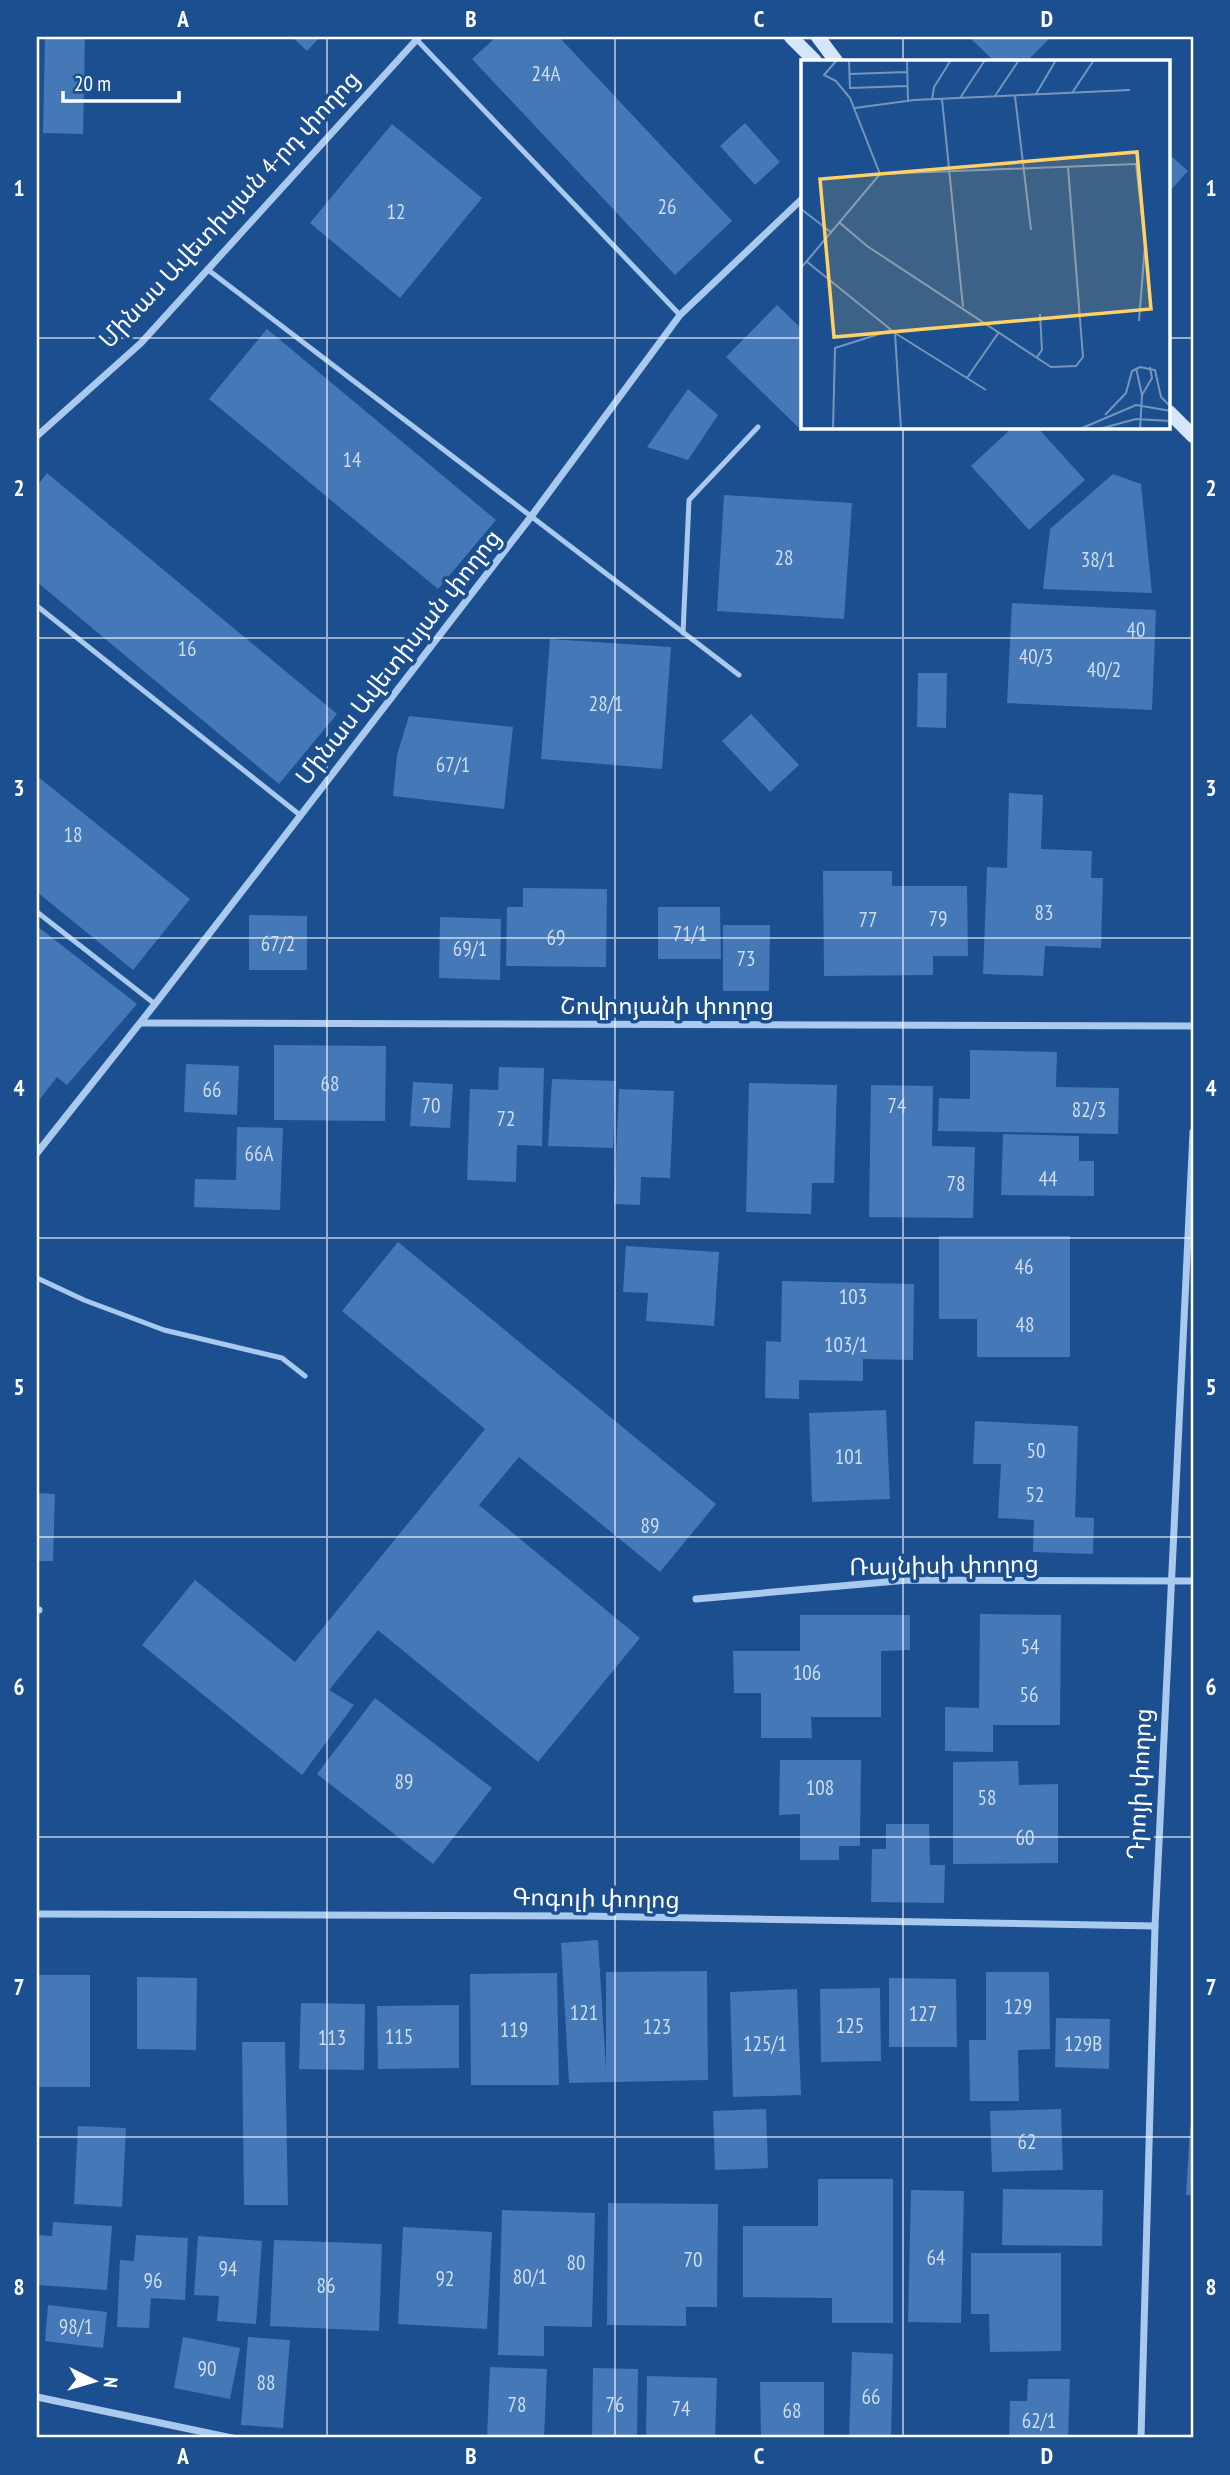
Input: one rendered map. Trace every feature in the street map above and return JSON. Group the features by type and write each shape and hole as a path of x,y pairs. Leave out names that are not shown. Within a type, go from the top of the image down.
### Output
{"street":[{"path":"791,37 810,57 819,37"},
{"path":"819,37 835,60"},
{"name":"Մինաս Ավետիսյան 4-րդ փողոց","path":"37,436 141,343 417,38"},
{"name":"Մինաս Ավետիսյան փողոց","path":"37,1153 141,1023 530,518 680,315 801,200"},
{"path":"1170,413 1193,436"},
{"name":"Շովրոյանի փողոց","path":"141,1023 1193,1026"},
{"name":"Դրոյի փողոց","path":"1140,2438 1155,1926 1193,1132"},
{"name":"Ռայնիսի փողոց","path":"696,1599 908,1580 1193,1581"},
{"name":"Գոգոլի փողոց","path":"37,1914 570,1916 1155,1926"},
{"path":"37,2397 232,2438"}],"lane":[{"path":"417,38 680,315"},
{"path":"207,270 739,675"},
{"path":"683,633 690,500 758,427"},
{"path":"37,606 300,815"},
{"path":"37,912 155,1004"},
{"path":"37,1278 84,1300 164,1330 282,1358 305,1376"}],"building":[{"path":"45,37 85,37 83,134 43,133"},
{"path":"292,37 320,37 307,51"},
{"path":"496,37 559,37 732,221 675,275 472,59"},
{"path":"969,37 1051,37 1028,60 993,60"},
{"path":"745,123 780,162 755,185 720,146"},
{"path":"392,124 482,198 400,298 310,223"},
{"path":"1170,155 1188,171 1170,191"},
{"path":"777,305 801,328 801,430 726,357"},
{"path":"267,329 496,520 438,589 209,399"},
{"path":"688,389 718,415 688,460 647,447"},
{"path":"1011,429 1039,429 1085,480 1029,530 971,466"},
{"path":"47,473 337,714 279,784 37,582 37,486"},
{"path":"1113,474 1141,484 1152,593 1043,589 1050,529"},
{"path":"724,495 852,503 844,619 717,611"},
{"path":"1012,603 1156,610 1152,710 1007,703"},
{"path":"550,639 671,647 662,769 541,759"},
{"path":"918,673 947,673 946,728 917,727"},
{"path":"751,714 799,765 770,792 722,741"},
{"path":"409,716 513,727 504,809 393,796 397,755"},
{"path":"37,776 190,899 133,970 37,892"},
{"path":"1009,793 1043,795 1041,849 1092,851 1091,878 1103,878 1101,948 1045,946 1043,976 983,974 987,867 1007,868"},
{"path":"823,871 892,871 892,886 967,886 968,956 933,956 933,975 824,976"},
{"path":"523,888 607,889 606,967 506,966 507,907 523,907"},
{"path":"658,907 720,907 721,959 658,959"},
{"path":"249,915 307,916 307,970 249,970"},
{"path":"440,917 501,919 500,980 439,978"},
{"path":"723,925 770,925 769,991 723,991"},
{"path":"37,926 137,1004 67,1085 57,1077 37,1103"},
{"path":"274,1045 386,1046 385,1121 274,1120"},
{"path":"970,1050 1057,1052 1056,1087 1119,1088 1118,1134 938,1131 939,1098 970,1099"},
{"path":"186,1064 239,1066 237,1115 184,1112"},
{"path":"499,1067 544,1068 542,1146 517,1145 516,1182 467,1180 470,1089 498,1090"},
{"path":"552,1079 616,1081 613,1148 548,1146"},
{"path":"413,1082 453,1084 450,1128 410,1126"},
{"path":"749,1083 837,1085 834,1183 812,1183 811,1214 746,1212"},
{"path":"871,1085 933,1086 932,1146 975,1147 973,1218 869,1217"},
{"path":"619,1089 674,1091 670,1178 641,1177 640,1205 614,1204"},
{"path":"237,1127 283,1128 280,1210 194,1207 195,1179 236,1180"},
{"path":"1003,1134 1079,1136 1079,1161 1094,1161 1094,1196 1001,1195"},
{"path":"939,1236 1070,1236 1070,1357 977,1357 977,1319 939,1319"},
{"path":"398,1242 716,1504 660,1572 519,1457 479,1505 640,1638 538,1762 378,1630 329,1690 354,1705 302,1775 142,1645 195,1580 295,1662 485,1429 342,1311"},
{"path":"626,1246 719,1252 714,1326 646,1321 648,1293 623,1292"},
{"path":"782,1281 914,1284 913,1360 863,1359 863,1381 799,1380 799,1399 765,1398 766,1341 781,1342"},
{"path":"886,1410 890,1499 812,1502 809,1413"},
{"path":"975,1421 1078,1426 1075,1517 1094,1518 1093,1554 1033,1552 1034,1520 998,1518 1001,1464 973,1464"},
{"path":"37,1493 55,1494 53,1561 37,1561"},
{"path":"980,1614 1061,1615 1060,1725 993,1725 993,1752 945,1751 945,1707 979,1708"},
{"path":"800,1615 910,1615 910,1650 881,1651 881,1717 811,1717 812,1738 761,1738 761,1693 734,1693 733,1651 800,1651"},
{"path":"375,1698 492,1788 433,1864 317,1774"},
{"path":"780,1760 861,1760 860,1846 839,1846 839,1860 800,1860 800,1814 779,1815"},
{"path":"1018,1761 1019,1785 1058,1784 1058,1863 953,1864 953,1762"},
{"path":"886,1824 929,1824 930,1865 945,1865 944,1903 871,1902 872,1849 886,1849"},
{"path":"598,1940 606,2070 606,1972 707,1971 708,2080 569,2083 561,1943"},
{"path":"986,1972 1049,1972 1050,2049 1018,2050 1019,2101 970,2101 969,2040 986,2040"},
{"path":"557,1973 559,2085 471,2085 470,1974"},
{"path":"37,1975 90,1975 90,2087 37,2087"},
{"path":"137,1977 197,1978 196,2050 137,2049"},
{"path":"889,1978 956,1979 957,2047 889,2047"},
{"path":"880,1988 881,2061 821,2062 820,1989"},
{"path":"797,1989 801,2095 733,2097 730,1992"},
{"path":"301,2003 365,2004 364,2070 299,2069"},
{"path":"459,2005 459,2068 378,2069 377,2006"},
{"path":"1056,2018 1110,2019 1109,2069 1055,2067"},
{"path":"242,2042 285,2042 288,2205 244,2205"},
{"path":"766,2109 768,2168 715,2170 713,2111"},
{"path":"1061,2109 1063,2170 992,2172 990,2111"},
{"path":"78,2126 126,2128 122,2207 74,2204"},
{"path":"1190,2127 1193,2127 1193,2195 1186,2195"},
{"path":"818,2179 893,2179 893,2323 832,2323 832,2298 743,2297 743,2226 818,2226"},
{"path":"1003,2189 1103,2190 1102,2246 1002,2245"},
{"path":"911,2190 964,2191 961,2323 908,2322"},
{"path":"608,2203 718,2204 717,2307 686,2307 686,2326 607,2325"},
{"path":"502,2210 595,2213 592,2327 544,2326 544,2356 498,2355"},
{"path":"53,2222 112,2226 107,2290 37,2285 37,2235 52,2236"},
{"path":"403,2227 492,2232 487,2329 398,2324"},
{"path":"136,2235 188,2238 185,2300 151,2298 149,2328 117,2327 120,2260 134,2261"},
{"path":"198,2236 262,2241 256,2324 217,2321 219,2296 194,2295"},
{"path":"274,2240 382,2244 379,2331 270,2326"},
{"path":"971,2253 1061,2253 1061,2351 990,2352 989,2314 971,2314"},
{"path":"48,2305 107,2312 103,2348 45,2341"},
{"path":"183,2337 240,2348 230,2399 174,2388"},
{"path":"248,2337 290,2340 283,2428 241,2425"},
{"path":"852,2352 893,2354 891,2438 849,2438"},
{"path":"490,2367 547,2369 544,2438 487,2438"},
{"path":"593,2368 638,2369 637,2438 592,2438"},
{"path":"647,2376 717,2378 715,2438 646,2438"},
{"path":"1028,2379 1070,2379 1068,2438 1009,2438 1010,2401 1027,2401"},
{"path":"760,2382 824,2382 824,2438 761,2438"}]}
